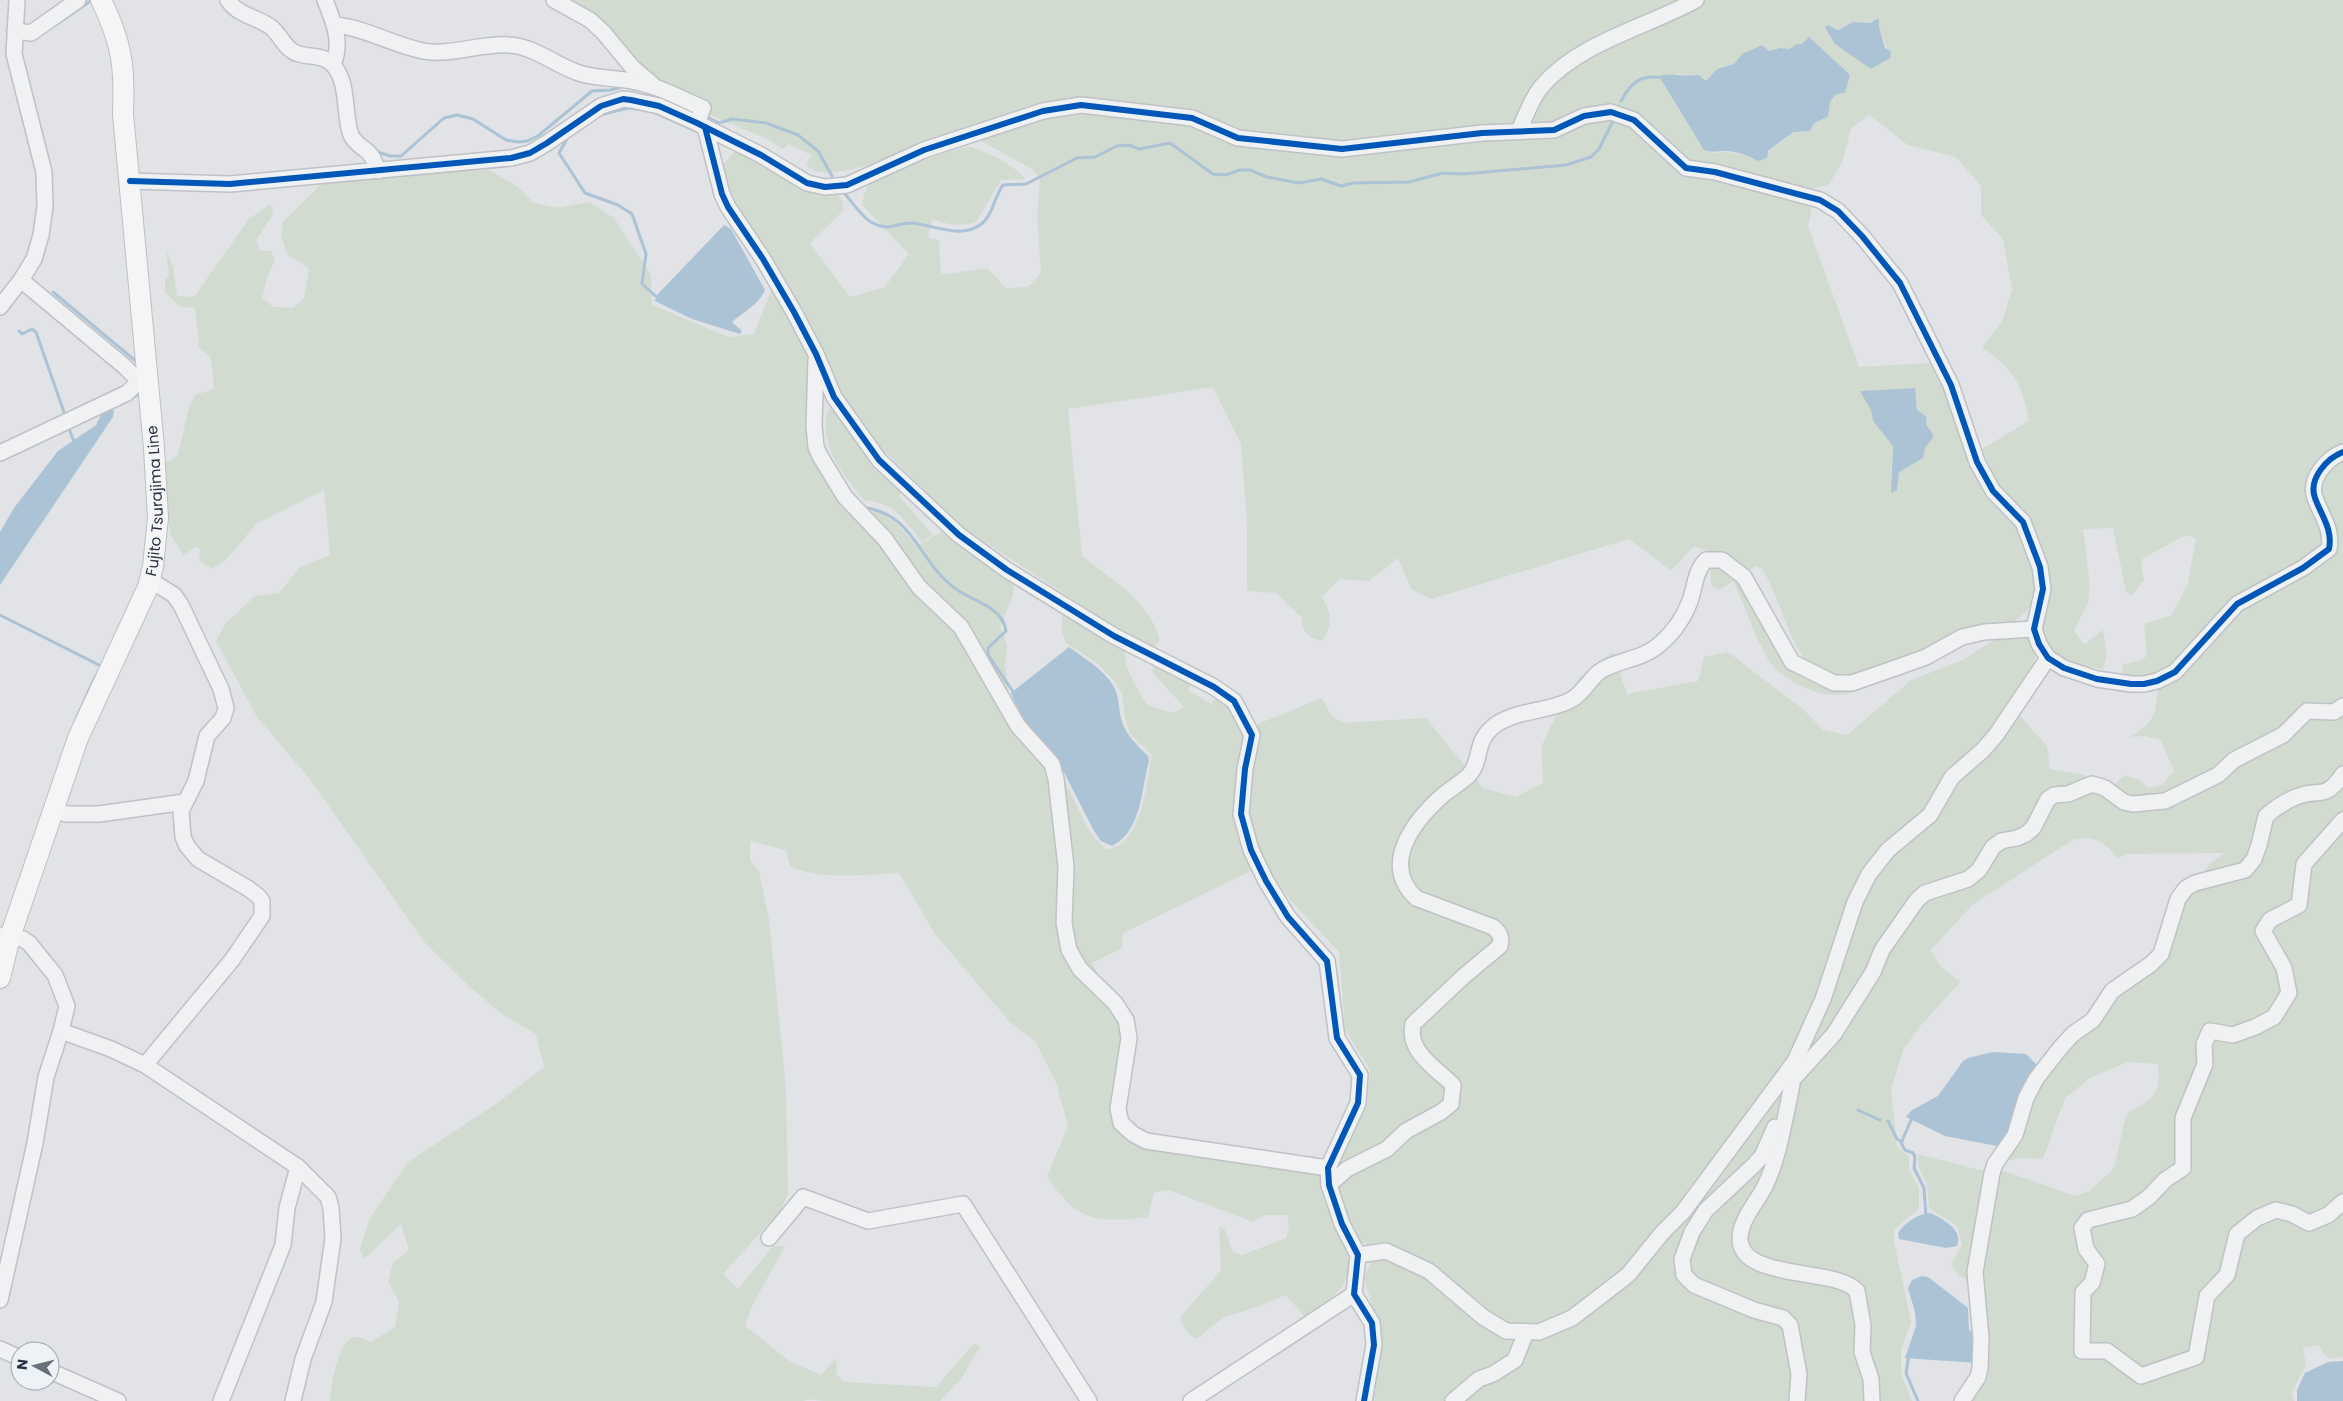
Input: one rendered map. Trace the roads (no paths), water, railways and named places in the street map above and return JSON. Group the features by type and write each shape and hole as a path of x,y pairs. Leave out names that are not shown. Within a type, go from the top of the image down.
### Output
{"main road":[{"name":"Fujito Tsurajima Line","path":"0,978 4,936 54,810 91,707 150,580 158,518 144,381 124,114 123,60 118,40 101,0"}],"street":[{"path":"0,307 22,280 38,247 44,220 45,189 37,139 15,64 16,0"},
{"path":"15,31 31,33 78,0"},
{"path":"228,0 241,14 263,22 273,29 291,50 298,54 334,61"},
{"path":"325,0 335,25 337,47 334,61 347,101 352,136 357,144 372,156 378,171"},
{"path":"554,0 590,20 603,32 633,68 657,89"},
{"path":"1519,130 1541,86 1566,64 1609,40 1696,0"},
{"path":"335,25 355,28 423,51 446,52 510,45 525,47 575,72 616,89 659,106 701,119 807,183 825,186 847,185 924,150 1043,111 1081,105 1192,118 1238,138 1342,149 1519,130 1554,130 1584,116 1611,112 1634,120 1686,168 1715,172 1820,200 1838,210 1862,236 1900,283 1951,386 1977,462 1992,491 2023,522 2040,567 2043,590 2034,629 2039,644 2048,658 2064,668 2098,679 2131,684 2157,681 2175,672 2237,604 2303,568 2329,549 2331,538 2314,496 2315,481 2322,466 2343,452"},
{"path":"130,181 230,184 511,158 530,153 602,106 616,89 632,81 703,108 701,119 722,194 728,207 763,259 816,354 834,397 879,460 959,535 1007,570 1114,636 1214,687 1234,701 1252,735 1241,814 1252,850 1266,881 1288,916 1327,961 1337,1038 1360,1075 1358,1103 1328,1168 1330,1185 1342,1224 1358,1255 1354,1294 1372,1323 1374,1345 1364,1401"},
{"path":"0,453 127,393 144,381 22,280"},
{"path":"816,354 814,426 816,447 820,456 845,497 886,539 919,586 961,627 1018,726 1052,764 1056,779 1066,867 1064,923 1069,950 1080,969 1115,1003 1126,1020 1129,1038 1118,1109 1121,1123 1133,1134 1146,1141 1328,1168"},
{"path":"1330,1185 1347,1168 1387,1149 1406,1131 1442,1112 1451,1104 1453,1085 1415,1047 1411,1036 1413,1024 1464,976 1500,946 1502,938 1493,926 1416,898 1405,884 1401,856 1409,833 1429,809 1470,774 1476,764 1482,738 1496,725 1514,717 1569,701 1601,671 1647,655 1662,643 1681,620 1690,601 1700,566 1706,560 1722,560 1744,577 1792,662 1834,683 1852,683 1917,660 1962,637 1984,632 2034,629"},
{"path":"145,1065 232,960 262,916 262,902 250,889 207,866 186,846 181,827 181,811 196,781 208,736 223,718 226,708 221,689 181,604 174,595 150,580"},
{"path":"1358,1255 1386,1251 1429,1271 1483,1317 1506,1331 1539,1332 1572,1318 1628,1275 1662,1233 1683,1212 1787,1078 1823,999 1855,902 1869,874 1888,850 1930,815 1952,777 1992,740 2048,658"},
{"path":"1787,1078 1802,1070 1834,1034 1873,972 1882,950 1917,900 1925,893 1968,879 1979,870 1993,847 2001,841 2017,838 2033,828 2048,799 2054,794 2068,794 2092,784 2105,788 2124,802 2133,804 2165,801 2218,775 2234,760 2283,735 2307,711 2334,712 2343,706"},
{"path":"1962,1401 1978,1377 1980,1368 1981,1338 1975,1272 1992,1173 1995,1164 2015,1136 2026,1098 2036,1080 2073,1034 2093,1020 2112,991 2151,964 2161,954 2178,899 2186,888 2195,883 2245,870 2254,859 2266,816 2296,797 2324,793 2331,789 2343,774"},
{"path":"54,810 66,814 100,814 185,802"},
{"path":"2343,820 2304,864 2299,905 2270,920 2263,931 2284,968 2289,993 2274,1016 2255,1028 2233,1035 2210,1031 2204,1044 2205,1064 2183,1118 2183,1168 2165,1180 2149,1198 2132,1209 2088,1220 2082,1228 2086,1249 2097,1264 2092,1283 2083,1292 2082,1351 2107,1351 2141,1376 2196,1357 2207,1296 2227,1275 2237,1234 2257,1218 2276,1210 2292,1214 2309,1223 2328,1215 2343,1202"},
{"path":"0,1300 35,1143 46,1077 67,1006 55,975 29,944 23,939 4,936"},
{"path":"61,1031 111,1048 145,1065 298,1168 328,1197 331,1208 333,1238 324,1302 303,1359 293,1401"},
{"path":"1787,1078 1792,1085 1770,1172 1744,1224 1740,1243 1748,1255 1764,1265 1845,1282 1857,1291 1863,1325 1862,1352 1870,1379 1872,1401"},
{"path":"1787,1109 1782,1113 1762,1156 1754,1166 1706,1210 1692,1232 1682,1260 1684,1275 1694,1285 1754,1310 1783,1318 1790,1325 1799,1374 1797,1401"},
{"path":"221,1401 283,1245 287,1208 298,1168"},
{"path":"768,1238 802,1197 868,1221 963,1204 1089,1401"},
{"path":"1191,1401 1354,1294"},
{"path":"1454,1401 1479,1380 1493,1374 1515,1360 1526,1332"},
{"path":"60,1375 118,1401"}],"water":[{"path":"1879,18 1879,27 1885,48 1891,51 1890,58 1871,69 1835,44 1825,27 1828,25 1838,30 1853,22 1870,23"},
{"path":"1809,37 1850,75 1845,93 1836,94 1830,102 1828,117 1814,123 1810,131 1793,132 1768,151 1767,158 1758,161 1736,152 1704,150 1659,76 1699,75 1706,81 1717,69 1734,64 1742,54 1762,45 1769,51 1780,48 1789,49 1797,44 1802,44"},
{"path":"724,225 731,229 765,290 755,304 732,322 742,331 740,334 692,319 655,301 657,295"},
{"path":"1915,388 1917,410 1927,417 1926,424 1934,436 1925,448 1923,458 1899,472 1897,490 1891,493 1893,446 1873,421 1871,410 1860,391"},
{"path":"110,408 114,411 113,417 0,585 0,532 14,508 58,451 96,425 103,410"},
{"path":"1069,647 1087,659 1109,679 1117,694 1124,727 1148,756 1149,761 1142,796 1135,820 1122,839 1112,846 1101,841 1094,831 1054,753 1019,714 1011,693"},
{"path":"1993,1052 2026,1054 2040,1068 2002,1147 1945,1136 1906,1117 1912,1110 1938,1096 1963,1061"},
{"path":"1930,1213 1951,1225 1957,1235 1957,1246 1946,1248 1899,1239 1898,1233 1908,1222 1916,1217"},
{"path":"1922,1276 1928,1277 1968,1308 1969,1330 1976,1334 1976,1363 1905,1358 1916,1326 1915,1312 1908,1288 1912,1280"},
{"path":"2343,1361 2343,1401 2297,1401 2297,1390 2305,1373 2328,1362"}],"waterway":[{"path":"57,24 92,0"},
{"path":"1621,101 1637,81 1649,77 1663,78"},
{"path":"375,151 390,156 401,156 444,118 457,115 473,119 506,140 527,141 538,136 592,91 611,90 624,86"},
{"path":"600,115 628,108 637,109"},
{"path":"651,111 698,132"},
{"path":"705,116 719,123 732,119 766,123 798,135 818,151 832,176"},
{"path":"845,194 864,217 884,227 912,223 947,230 964,231 980,225 988,217 1003,185 1026,184 1077,158 1095,157 1117,146 1129,145 1139,149 1170,143 1213,174 1225,175 1240,170 1250,170 1267,177 1299,183 1321,179 1341,186 1353,183 1409,182 1443,173 1463,174 1566,165 1591,157 1599,149 1612,123"},
{"path":"568,137 559,153 585,193 618,205 632,214 646,254 642,284 659,299"},
{"path":"53,292 138,363"},
{"path":"19,331 22,334 32,329 36,332 66,418"},
{"path":"119,405 141,393"},
{"path":"68,426 75,444"},
{"path":"861,507 880,511 894,519 906,529 945,580 959,591 988,606 1000,617 1006,631 988,648 988,655 1014,693"},
{"path":"0,615 101,666"},
{"path":"75,721 96,675"},
{"path":"1858,1110 1880,1120"},
{"path":"1912,1118 1901,1143 1905,1150 1913,1153 1915,1157 1914,1168 1924,1188 1926,1216"},
{"path":"1888,1121 1897,1139 1902,1142"},
{"path":"1909,1355 1906,1373 1918,1401"}]}
